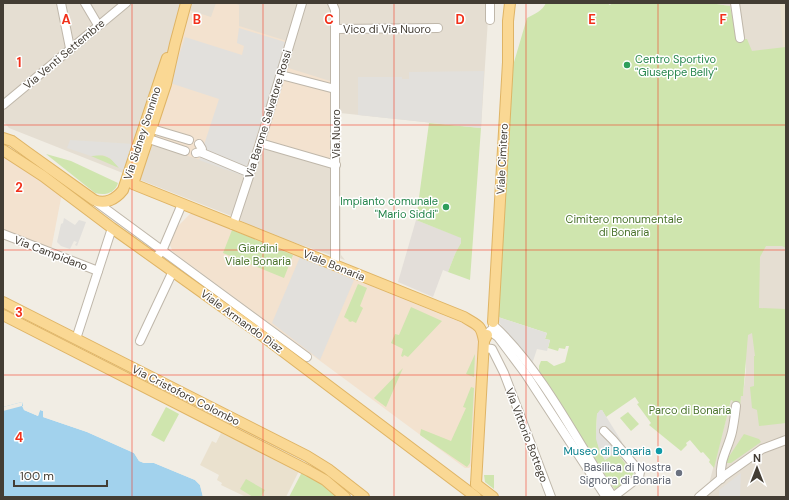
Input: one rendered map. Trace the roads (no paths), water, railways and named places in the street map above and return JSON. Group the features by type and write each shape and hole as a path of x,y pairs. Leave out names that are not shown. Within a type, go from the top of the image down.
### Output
{"main road":[{"name":"Via Sidney Sonnino","path":"94,200 99,202 107,202 112,200 132,181 149,139 166,84 186,3"},
{"name":"Viale Cimitero","path":"474,491 508,62 508,21 510,3"},
{"name":"Via Sidney Sonnino","path":"132,181 161,71 166,58 175,44"},
{"name":"Viale Armando Diaz","path":"3,138 12,141 94,200"},
{"name":"Viale Armando Diaz","path":"4,152 43,176 112,228 158,255 173,271 474,491 493,497"},
{"name":"Viale Bonaria","path":"132,181 173,197 182,204 464,317 487,328"},
{"name":"Via Cristoforo Colombo","path":"3,302 307,456 328,469 364,497"},
{"name":"Via Cristoforo Colombo","path":"3,315 309,471 325,480 345,497"}],"street":[{"path":"61,3 70,48"},
{"path":"84,3 98,25"},
{"name":"Via Venti Settembre","path":"3,105 126,3"},
{"name":"Via Barone Salvatore Rossi","path":"233,225 260,143 302,3"},
{"name":"Via Nuoro","path":"332,3 335,10 336,266"},
{"path":"490,3 490,20"},
{"path":"735,3 740,38"},
{"name":"Vico di Via Nuoro","path":"335,29 438,28"},
{"path":"281,75 335,89"},
{"path":"152,129 189,140"},
{"path":"149,139 185,151"},
{"path":"260,143 336,165"},
{"path":"198,150 250,174"},
{"name":"Viale Armando Diaz","path":"94,200 158,255 307,357"},
{"path":"158,255 182,204"},
{"path":"76,339 112,228"},
{"name":"Via Campidano","path":"3,234 98,271"},
{"path":"140,341 173,271"},
{"path":"487,328 498,337 525,373 606,497"},
{"path":"487,328 506,337 539,378 613,497 640,475 640,472 604,431"},
{"name":"Via Vittorio Bottego","path":"487,328 492,349 504,373 551,497"},
{"name":"Via Vittorio Bottego","path":"504,373 508,362 517,363"},
{"path":"721,479 721,461 732,432 736,406"},
{"path":"699,497 762,449 786,440"}],"water":[{"path":"22,402 24,410 38,416 40,410 43,411 43,417 87,432 134,453 139,461 144,463 154,463 195,480 200,485 203,497 3,497 3,407"}],"place":[{"name":"Centro Sportivo \"Giuseppe Belly\"","path":"627,65"},
{"name":"Impianto comunale \"Mario Siddi\"","path":"446,207"},
{"name":"Museo di Bonaria","path":"659,451"},
{"name":"Basilica di Nostra Signora di Bonaria","path":"679,473"}],"park label":[{"name":"Cimitero monumentale di Bonaria","path":"624,225"},
{"name":"Giardini Viale Bonaria","path":"258,254"},
{"name":"Parco di Bonaria","path":"690,410"}]}
